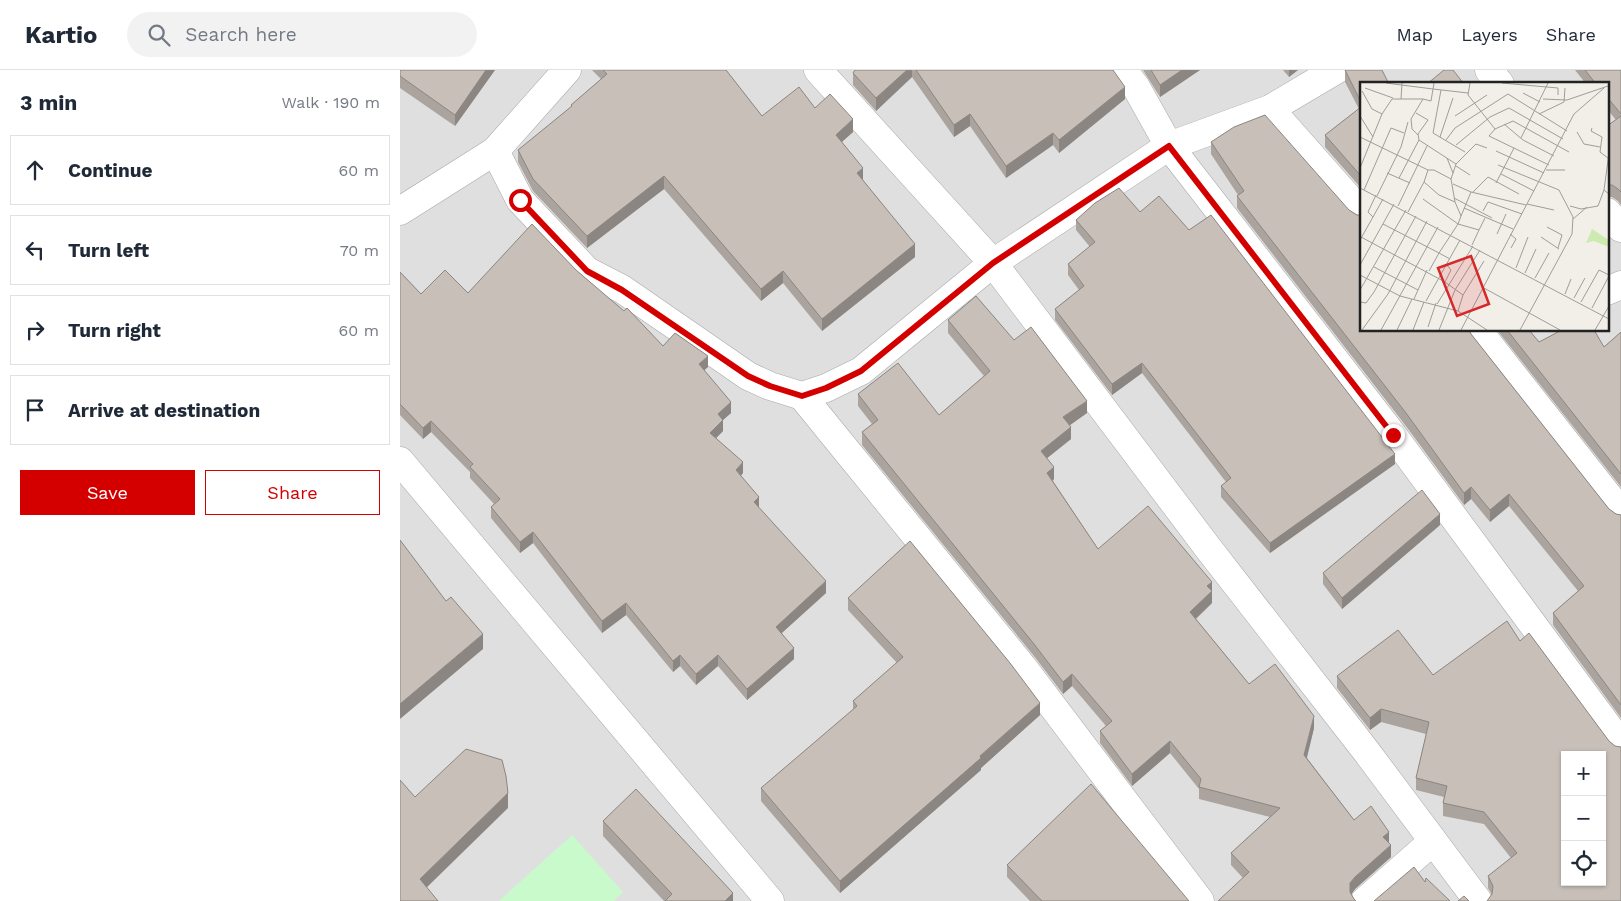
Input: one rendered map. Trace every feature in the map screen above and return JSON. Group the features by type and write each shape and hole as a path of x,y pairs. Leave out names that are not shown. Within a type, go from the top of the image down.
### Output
{"street":[{"path":"400,211 495,151 567,70"},
{"path":"818,70 993,263 1478,901"},
{"path":"1123,70 1136,87 1169,146 1393,435 1621,744"},
{"path":"802,396 826,388 861,371 993,263 1169,146 1270,109 1336,70"},
{"path":"1489,70 1498,82"},
{"path":"1270,109 1360,211"},
{"path":"495,151 520,200 587,271 622,290 748,376 770,386 802,396 1022,666 1200,901"},
{"path":"1608,213 1621,228"},
{"path":"1608,291 1621,285"},
{"path":"1487,332 1621,512"},
{"path":"400,461 770,901"},
{"path":"1364,901 1432,841"}],"shaded area":[{"path":"400,70 1621,70 1621,901 400,901"}],"green space":[{"path":"572,835 623,892 614,901 499,901"}],"building":[{"path":"400,70 486,70 455,115 400,76"},
{"path":"603,70 726,70 762,116 799,87 815,108 830,94 853,119 836,135 863,168 857,173 915,244 822,319 783,271 761,289 664,176 587,236 533,179 518,150 572,106 607,74"},
{"path":"855,70 907,70 876,98 853,73"},
{"path":"916,70 1113,70 1125,87 1059,140 1053,133 1006,166 970,114 954,125"},
{"path":"1151,70 1182,70 1160,85"},
{"path":"1345,70 1382,70 1388,82 1360,82 1360,100"},
{"path":"1444,70 1453,70 1462,82 1429,82"},
{"path":"1585,70 1621,70 1621,114 1608,98 1608,82 1594,82"},
{"path":"1360,108 1360,175 1325,135"},
{"path":"1265,115 1349,210 1360,215 1360,331 1470,331 1609,509 1621,515 1621,705 1553,613 1584,586 1509,494 1490,510 1471,487 1464,493 1406,413 1237,196 1244,191 1211,142 1234,127"},
{"path":"1621,116 1621,192 1612,185 1608,185 1608,125"},
{"path":"1119,188 1140,212 1159,196 1189,230 1211,215 1395,454 1270,543 1221,486 1231,478 1142,363 1112,384 1055,309 1084,286 1068,264 1095,242 1076,220 1095,203"},
{"path":"532,224 576,270 624,311 627,308 663,346 675,333 708,356 699,364 731,402 718,414 723,420 710,433 743,462 736,470 759,497 754,502 826,581 776,627 794,648 747,689 718,655 696,674 680,655 673,661 626,603 602,621 533,532 520,542 491,507 500,499 470,467 473,464 431,421 423,428 400,404 400,272 421,294 445,270 468,293"},
{"path":"976,296 1014,340 1031,327 1087,401 1063,417 1071,427 1041,451 1054,467 1047,473 1098,549 1148,506 1212,582 1207,586 1212,591 1190,612 1249,684 1275,664 1314,716 1304,755 1354,820 1371,806 1389,832 1383,837 1391,845 1350,883 1350,892 1356,901 1218,901 1249,872 1231,853 1280,808 1199,787 1201,779 1170,741 1132,774 1100,731 1112,721 1072,674 1063,682 862,432 878,420 858,394 898,363 939,415 990,371 948,320"},
{"path":"1508,331 1530,331 1539,342 1560,331 1595,331 1604,347 1621,332 1621,474"},
{"path":"1422,490 1440,514 1342,598 1323,573"},
{"path":"400,540 446,601 451,597 483,634 400,704"},
{"path":"910,541 1010,663 1040,703 980,756 981,758 840,881 761,788 857,706 853,701 903,657 848,598"},
{"path":"1507,621 1520,641 1529,633 1609,741 1615,746 1621,747 1621,901 1487,901 1492,894 1493,886 1488,876 1517,853 1484,812 1443,803 1447,786 1416,778 1429,722 1381,709 1370,718 1337,676 1398,630 1433,675"},
{"path":"466,749 502,760 508,793 420,879 438,901 400,901 400,780 415,797"},
{"path":"1091,784 1189,901 1042,901 1007,865"},
{"path":"636,789 733,893 725,901 665,901 672,894 603,821"},
{"path":"1414,867 1425,882 1426,878 1450,901 1374,901"},
{"path":"1464,896 1469,901 1458,901"}],"route":[{"path":"520,200 587,271 622,290 748,376 770,386 802,396 826,388 861,371 993,263 1169,146 1393,435"}]}
